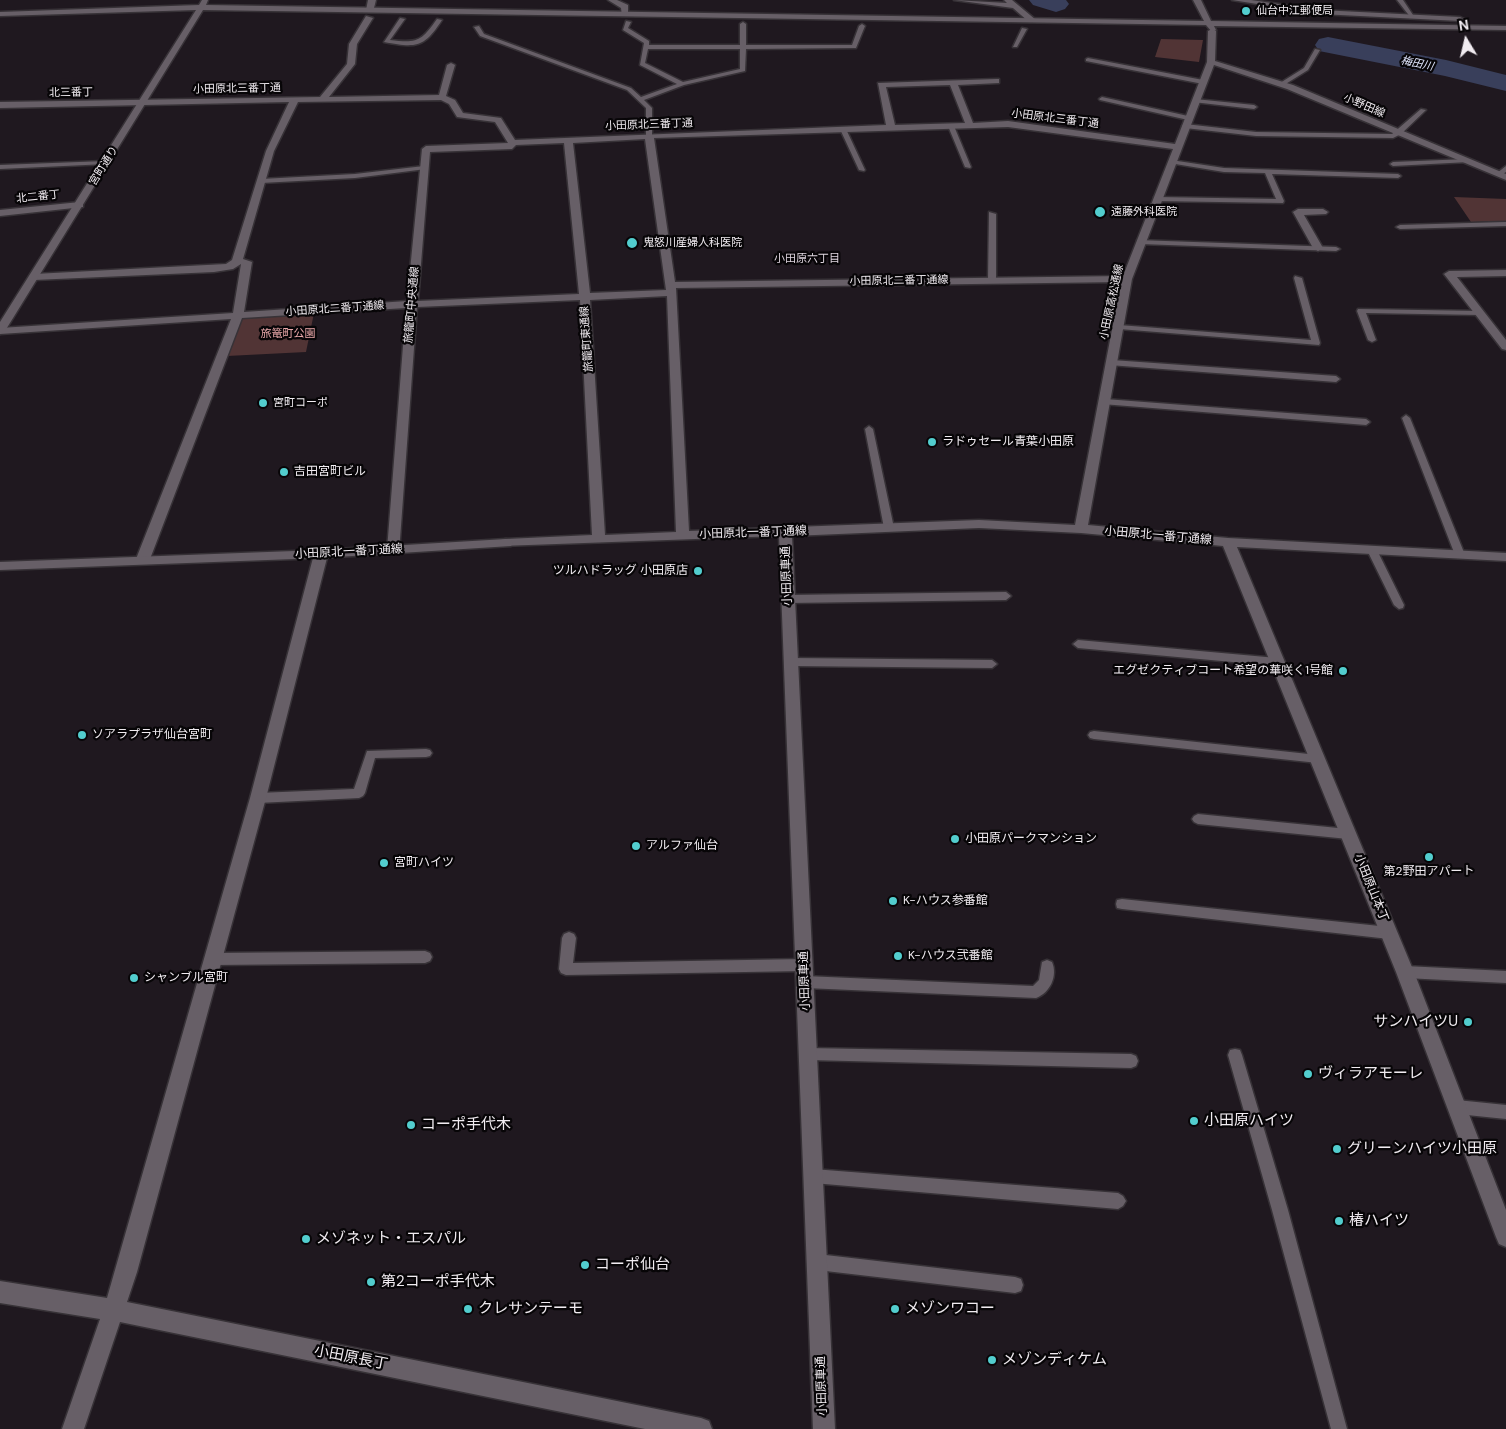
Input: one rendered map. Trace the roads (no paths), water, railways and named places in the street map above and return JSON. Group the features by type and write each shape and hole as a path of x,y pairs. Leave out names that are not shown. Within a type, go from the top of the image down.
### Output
{"street":[{"path":"323,98 351,64 353,44 369,14 372,0"},
{"path":"612,0 625,7 626,18"},
{"path":"958,0 1014,6"},
{"path":"1008,0 1032,20"},
{"path":"1197,0 1210,27"},
{"path":"1236,0 1320,12 1460,19"},
{"path":"0,14 204,4 369,14 402,19 439,20 626,18 743,24 1024,29 1210,27 1506,28"},
{"name":"宮町通り","path":"0,331 204,4"},
{"path":"0,22 196,16 369,14 626,18 1032,20 1506,35"},
{"name":"小田原高松通線","path":"1081,530 1127,279 1211,62 1210,27"},
{"name":"小野田線","path":"1211,62 1282,84 1467,162 1504,173"},
{"path":"451,65 442,97 452,102 460,115 498,120 512,143"},
{"path":"891,128 881,85 996,81"},
{"path":"953,83 970,125"},
{"name":"小田原北三番丁通","path":"143,102 442,97"},
{"path":"34,278 229,267 237,261 270,151 295,99"},
{"name":"北三番丁","path":"0,105 143,102"},
{"name":"小田原北三番丁通","path":"512,143 649,136 1008,124 1177,146"},
{"path":"649,136 670,289 683,535"},
{"name":"旅籠町東通線","path":"568,140 584,297 599,539"},
{"name":"旅籠町中央通線","path":"394,550 412,304 426,149 512,146 512,143"},
{"name":"北二番丁","path":"0,213 80,205"},
{"path":"1318,248 1298,212 1323,212"},
{"path":"143,559 238,315 247,262 237,261"},
{"path":"1506,273 1450,274 1480,314 1502,337 1506,347"},
{"name":"小田原北二番丁通線","path":"0,331 412,304 584,297 670,289 992,280 1127,279"},
{"name":"小田原北一番丁通線","path":"0,566 143,559 321,554 506,543 979,524 1228,542 1506,557"},
{"name":"小田原車通","path":"785,533 824,1429"},
{"name":"小田原山本丁","path":"1228,542 1405,972 1502,1218 1506,1237"},
{"path":"73,1429 127,1272 258,798 321,554"},
{"name":"小田原長丁","path":"0,1292 113,1310 701,1429"}],"lane":[{"path":"1400,0 1413,17"},
{"path":"626,18 625,29 647,42 648,47 642,64 682,84"},
{"path":"402,19 386,41 417,44 428,37 439,20"},
{"path":"640,99 682,84 743,70 743,24"},
{"path":"476,26 482,35 629,89 649,108 649,136"},
{"path":"648,47 854,46 862,26"},
{"path":"1015,46 1024,29"},
{"path":"1282,84 1306,69 1318,50"},
{"path":"1088,60 1203,82"},
{"path":"1102,99 1187,122 1256,134 1393,136 1399,133 1423,110"},
{"path":"1195,101 1254,106"},
{"path":"951,126 968,168"},
{"path":"843,129 862,170"},
{"path":"1171,162 1224,170 1398,176"},
{"path":"1393,164 1467,162"},
{"path":"0,167 105,163"},
{"path":"262,181 355,176 424,168"},
{"path":"1157,199 1280,200 1268,172"},
{"path":"992,214 992,280"},
{"path":"1400,227 1506,224"},
{"path":"1140,242 1336,249"},
{"path":"1118,327 1316,342 1298,278"},
{"path":"1372,340 1361,311 1480,314"},
{"path":"1112,363 1336,379"},
{"path":"1105,402 1366,422"},
{"path":"1406,418 1460,555"},
{"path":"869,429 889,528"},
{"path":"1372,550 1399,605"},
{"path":"788,599 1006,596"},
{"path":"1078,644 1277,662"},
{"path":"791,662 992,664"},
{"path":"1094,735 1318,760"},
{"path":"258,798 359,793 372,754 426,753"},
{"path":"1198,819 1348,834"},
{"path":"1122,904 1389,933"},
{"path":"568,938 566,969 804,974 1036,992 1046,983 1046,966"},
{"path":"213,959 425,957"},
{"path":"1405,972 1506,977"},
{"path":"808,1054 1131,1061"},
{"path":"1234,1055 1280,1210 1339,1429"},
{"path":"1457,1107 1506,1112"},
{"path":"813,1176 1118,1201"},
{"path":"817,1262 1015,1285"}],"waterway":[{"name":"梅田川","path":"1042,0 1056,4"},
{"name":"梅田川","path":"1328,45 1446,68 1506,83"}],"place":[{"name":"仙台中江郵便局","path":"1246,11"},
{"name":"遠藤外科医院","path":"1100,212"},
{"name":"鬼怒川産婦人科医院","path":"632,243"},
{"name":"宮町コーポ","path":"263,403"},
{"name":"ラドゥセール青葉小田原","path":"932,442"},
{"name":"吉田宮町ビル","path":"284,472"},
{"name":"ツルハドラッグ 小田原店","path":"698,571"},
{"name":"エグゼクティブコート希望の華咲く1号館","path":"1343,671"},
{"name":"ソアラプラザ仙台宮町","path":"82,735"},
{"name":"小田原パークマンション","path":"955,839"},
{"name":"アルファ仙台","path":"636,846"},
{"name":"第2野田アパート","path":"1429,857"},
{"name":"宮町ハイツ","path":"384,863"},
{"name":"K-ハウス参番館","path":"893,901"},
{"name":"K-ハウス弐番館","path":"898,956"},
{"name":"シャンブル宮町","path":"134,978"},
{"name":"サンハイツU","path":"1468,1022"},
{"name":"ヴィラアモーレ","path":"1308,1074"},
{"name":"小田原ハイツ","path":"1194,1121"},
{"name":"コーポ手代木","path":"411,1125"},
{"name":"グリーンハイツ小田原","path":"1337,1149"},
{"name":"椿ハイツ","path":"1339,1221"},
{"name":"メゾネット・エスパル","path":"306,1239"},
{"name":"コーポ仙台","path":"585,1265"},
{"name":"第2コーポ手代木","path":"371,1282"},
{"name":"クレサンテーモ","path":"468,1309"},
{"name":"メゾンワコー","path":"895,1309"},
{"name":"メゾンディケム","path":"992,1360"}],"district":[{"name":"小田原六丁目","path":"807,259"}],"park label":[{"name":"旅篭町公園","path":"288,334"}]}
